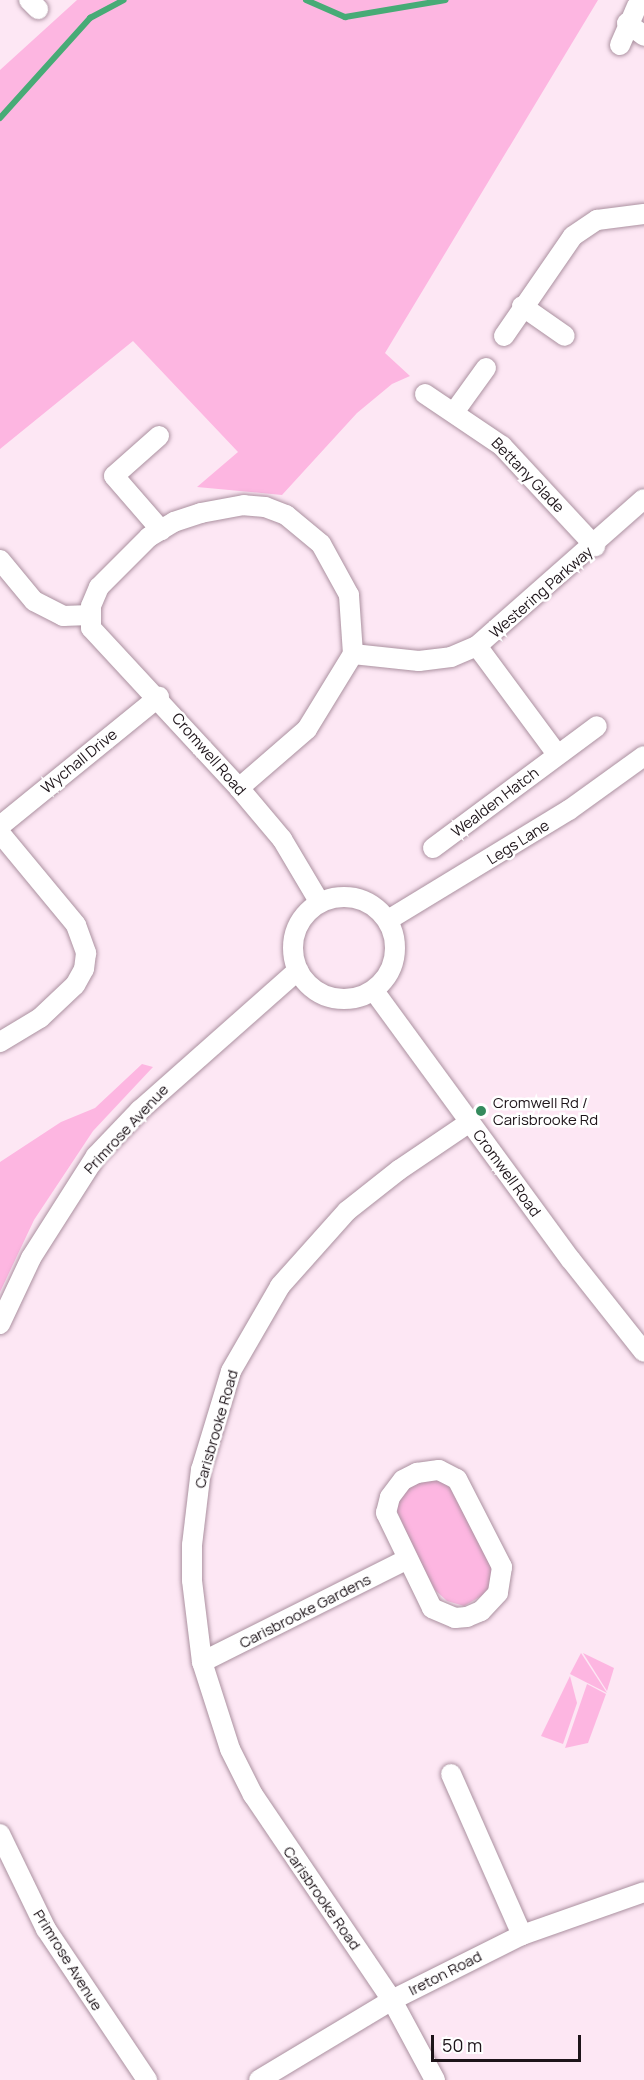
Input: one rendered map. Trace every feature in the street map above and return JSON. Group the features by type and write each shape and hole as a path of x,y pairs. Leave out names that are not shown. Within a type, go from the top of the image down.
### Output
{"street":[{"path":"620,45 632,14 644,36"},
{"path":"504,336 522,306 573,236 597,220 644,214"},
{"path":"522,306 565,336"},
{"path":"455,411 486,368"},
{"name":"Bettany Glade","path":"425,394 455,411 502,446 595,546"},
{"path":"159,436 114,476 161,530"},
{"name":"Westering Parkway","path":"353,654 418,661 451,657 477,646 595,546 644,499"},
{"path":"0,560 34,601 63,616 91,610 99,587 117,566 161,530 226,507 266,507 286,515 321,544 349,595 353,654 307,729 239,788"},
{"name":"Cromwell Road","path":"91,610 91,628 102,642 159,697 282,839 320,903"},
{"path":"477,646 557,754"},
{"name":"Wychall Drive","path":"0,826 159,697"},
{"name":"Wealden Hatch","path":"433,848 487,812 557,754 597,726"},
{"name":"Legs Lane","path":"388,920 569,810 644,756"},
{"path":"0,833 76,925 86,953 84,969 75,985 40,1018 0,1042"},
{"path":"335,898 357,899 378,909 388,920 395,938 395,958 388,976 374,991 358,998 340,1000 323,995 308,985 298,970 293,952 296,932 305,915 320,903 335,898"},
{"name":"Primrose Avenue","path":"0,1324 36,1248 96,1156 148,1102 298,970"},
{"name":"Cromwell Road","path":"374,991 644,1352"},
{"name":"Carisbrooke Road","path":"435,2080 392,2000 253,1795 223,1730 202,1662 192,1580 195,1505 231,1371 280,1286 312,1247 347,1211 399,1170 470,1122"},
{"path":"439,1470 456,1479 502,1567 503,1580 498,1593 481,1611 455,1618 432,1608 408,1559 386,1513 390,1497 403,1480 417,1473 439,1470"},
{"name":"Carisbrooke Gardens","path":"202,1662 408,1559"},
{"path":"451,1774 522,1935"},
{"name":"Primrose Avenue","path":"0,1834 46,1929 147,2080"},
{"name":"Ireton Road","path":"259,2080 392,2000 522,1935 644,1892"}],"shaded area":[{"path":"77,0 598,0 385,353 410,376 392,384 357,413 282,495 197,487 238,452 133,341 0,449 0,70"},
{"path":"142,1064 153,1067 93,1131 34,1220 0,1292 0,1162 61,1122 95,1108"},
{"path":"437,1476 460,1498 495,1577 490,1591 464,1606 447,1601 435,1590 412,1549 395,1505 402,1488"},
{"path":"581,1653 607,1693 570,1674"},
{"path":"583,1653 614,1668 607,1691"},
{"path":"570,1676 577,1703 563,1744 541,1736"},
{"path":"587,1684 606,1694 588,1743 565,1748"}],"waterway":[{"path":"0,118 90,18 124,0"},
{"path":"306,0 345,17 446,0"}],"place":[{"name":"Cromwell Rd / Carisbrooke Rd","path":"481,1111"}]}
